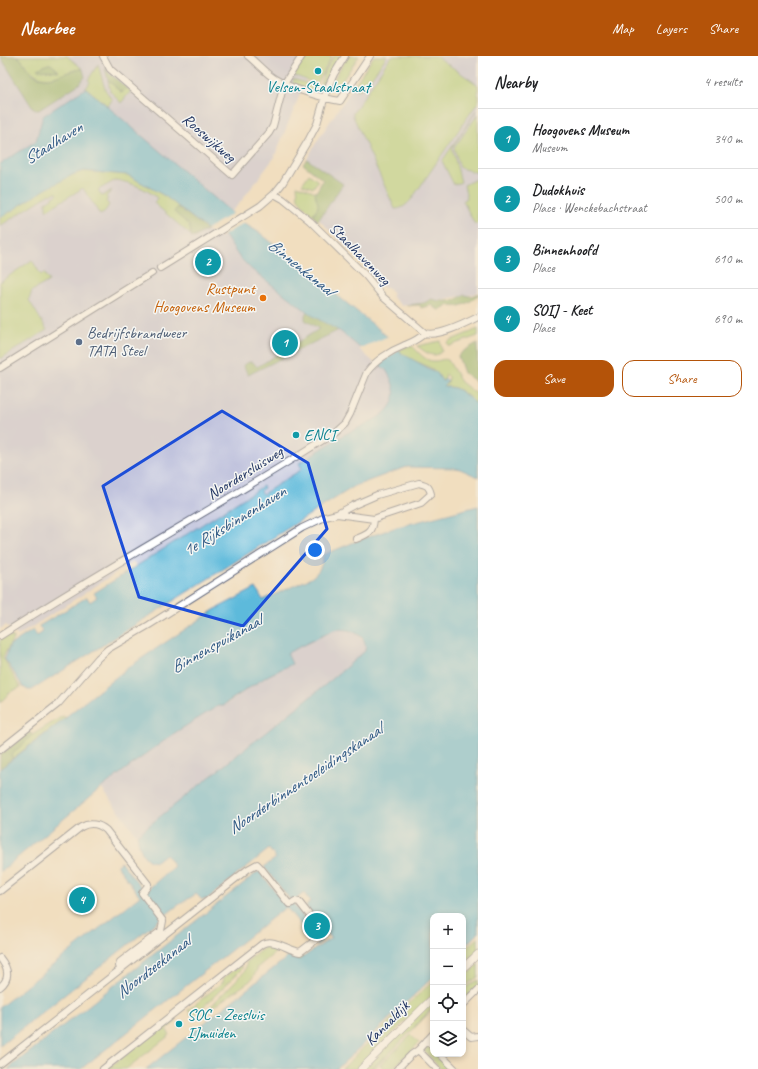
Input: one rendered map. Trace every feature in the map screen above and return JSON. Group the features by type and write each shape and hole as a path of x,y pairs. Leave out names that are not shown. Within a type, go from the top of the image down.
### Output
{"main road":[{"path":"466,965 478,954"},
{"name":"Kanaaldijk","path":"361,1069 430,1001"}],"street":[{"name":"Rooswijkweg","path":"103,56 110,69 232,175 269,133 273,126 284,84 302,56"},
{"path":"248,56 273,78 284,84 325,98 340,101 370,56"},
{"path":"160,268 260,206 274,194 282,184 317,124 334,74 345,56"},
{"name":"Staalhavenweg","path":"274,194 283,199 310,221 366,276 383,297 425,333"},
{"path":"0,368 152,273"},
{"name":"Noordersluisweg","path":"0,636 91,578 218,505 334,433 345,423 367,372 374,364 404,345 416,341 425,333 434,334 444,331 478,317"},
{"path":"0,750 58,704 98,658 108,649 302,528 325,517 337,514 377,495 419,483 426,484 430,488 431,494 421,503 374,519 337,514"},
{"path":"356,539 370,533 374,526 374,519"},
{"path":"0,891 78,828 84,825 95,824 101,826 106,830 148,884 148,887 142,893 163,919 161,931 120,962 119,966 121,969"},
{"path":"0,1064 248,869 257,864 289,904 297,901 301,904 323,933 300,952 272,942 262,944 103,1069"},
{"path":"0,958 7,970 8,977 4,984 0,987"},
{"path":"466,1002 478,990"},
{"path":"466,1033 471,1037 478,1036"},
{"path":"396,1069 418,1050 430,1037"},
{"path":"425,1042 430,1045"},
{"path":"411,1055 418,1046 425,1042"},
{"path":"418,1050 437,1069"},
{"path":"443,1057 454,1069"}],"highlighted area":[{"path":"222,411 308,463 327,529 243,626 139,597 103,486"}],"shaded area":[{"path":"0,56 319,56 309,72 274,158 239,204 225,217 399,378 399,405 383,420 140,572 133,562 18,636 6,625 0,629"},
{"path":"374,56 478,56 478,292 474,294 402,306 391,296 393,294 389,288 384,288 377,281 379,278 319,220 343,184 307,159 317,141"},
{"path":"346,629 358,634 365,644 365,651 330,681 137,835 101,788 176,732 218,706 224,706 269,675 291,664 286,653 334,630"}],"green space":[{"path":"0,56 19,57 31,72 43,78 50,78 83,69 85,77 79,84 39,110 36,110 32,107"},
{"path":"16,56 67,56 83,69 53,77 41,77 32,72 19,57"},
{"path":"308,56 332,56 317,84 293,75 303,58 305,60"},
{"path":"334,56 341,56 325,86 320,84 324,73"},
{"path":"348,56 359,56 336,90 331,88 335,77"},
{"path":"374,56 387,56 365,87 358,90 353,87"},
{"path":"391,56 436,56 478,85 478,102 411,200 406,205 397,209 395,209 353,116 353,113"},
{"path":"51,64 59,71 37,69"},
{"path":"98,64 105,89 112,100 108,106 86,88 90,82 88,80"},
{"path":"105,68 127,88 122,93 108,80"},
{"path":"293,79 317,86 315,92 295,85 293,83"},
{"path":"108,80 122,93 127,88 131,91 121,103 110,91"},
{"path":"478,108 452,148 461,182 454,185 442,161"},
{"path":"478,114 478,173 460,168 454,148"},
{"path":"307,159 343,184 318,221 312,215 318,207 315,194 323,180 303,164"},
{"path":"83,171 128,175 165,196 208,229 194,238 154,203 157,198 153,194 138,186 116,180 98,190 102,196 112,190 106,197 108,199 106,201 109,205 104,213 100,215 83,188 47,210 46,202 58,194 56,192 51,195 50,194 0,226 0,218 51,185"},
{"path":"309,174 318,181 313,188 302,184"},
{"path":"478,178 477,225 474,223 463,201 467,198 464,185"},
{"path":"297,185 316,192 319,205 312,215 298,199"},
{"path":"178,207 207,229 192,238 189,225 174,212"},
{"path":"32,260 41,275 44,273 49,281 32,291 29,300 47,330 0,359 0,282"},
{"path":"478,293 478,296 471,301 456,307 448,305 439,310 432,305 421,308 420,305 407,306 424,303 431,299 440,301 453,300 464,294 471,296"},
{"path":"307,311 339,330 248,375 243,365 253,362 257,367 319,329 305,320"},
{"path":"478,329 478,336 449,346 447,343 449,341"},
{"path":"440,341 442,351 436,355 426,353 417,346"},
{"path":"477,343 478,383 464,373 458,356"},
{"path":"412,346 428,360 448,360 461,382 478,395 478,405 460,390 444,386 448,382 449,377 446,374 444,381 442,381 437,373 429,367 407,357 399,350"},
{"path":"8,636 14,637 3,657 21,687 10,692 0,703 0,640"},
{"path":"63,716 66,718 13,758 10,755 32,735"},
{"path":"30,732 32,735 11,755 13,758 0,769 0,755"},
{"path":"478,937 478,950 466,961 466,948"},
{"path":"269,945 275,945 303,957 299,960 277,951 258,967 250,981 207,1011 245,971 247,961"},
{"path":"478,964 478,977 466,985 466,976"},
{"path":"242,966 241,970 193,1017 188,1010 224,981 222,979"},
{"path":"478,980 478,985 466,997 466,987"},
{"path":"430,984 430,997 357,1069 342,1069"},
{"path":"430,1004 430,1010 414,1027 430,1012 374,1069 371,1069 385,1056 370,1069 364,1069"},
{"path":"175,1017 176,1018 174,1020 176,1022 166,1029 170,1035 126,1069 107,1069"},
{"path":"411,1035 419,1043 392,1069 385,1069 380,1065"},
{"path":"428,1046 430,1048 430,1057 439,1057 451,1069 441,1069 424,1051"}],"water":[{"path":"86,88 245,224 260,233 380,330 397,346 401,353 437,373 442,381 444,381 444,379 448,380 444,386 457,389 478,405 478,477 454,468 406,467 355,486 32,690 28,690 23,687 5,659 10,645 33,630 37,636 43,632 39,626 87,597 90,602 97,597 94,593 263,486 264,488 261,491 263,494 302,469 299,463 344,435 383,414 388,410 394,396 393,383 386,370 341,332 313,316 251,269 239,257 225,236 207,229 165,196 128,175 84,171 74,174 46,189 0,218 0,164 36,141 43,116"},
{"path":"478,506 478,933 466,945 466,913 430,913 430,980 337,1069 146,1069 289,956 299,960 331,938 306,906 310,901 304,893 292,902 264,867 276,858 269,849 206,900 205,898 202,900 196,894 177,906 0,1046 0,1007 140,896 117,866 121,862 145,892 174,866 165,854 155,862 147,859 140,848 137,835 330,681 365,651 364,640 356,633 339,629 287,653 292,664 269,675 226,703 224,706 218,706 176,732 101,788 0,872 0,769 129,667 214,610 256,588 263,600 311,578 320,568 323,555 362,539 397,527"},
{"name":"Noordzeekanaal","path":"259,871 287,906 292,902 322,941 317,945 286,907 81,1069 8,1069"}],"pier":[{"path":"235,212 245,222 221,237 206,230"},
{"path":"389,336 399,345 399,350 377,365 359,349"}],"place":[{"name":"Velsen-Staalstraat","path":"318,71"},
{"name":"Dudokhuis","path":"208,262"},
{"name":"Rustpunt Hoogovens Museum","path":"263,298"},
{"name":"Bedrijfsbrandweer TATA Steel","path":"79,342"},
{"name":"Hoogovens Museum","path":"285,343"},
{"name":"ENCI","path":"296,435"},
{"name":"SOIJ - Keet","path":"82,900"},
{"name":"Binnenhoofd","path":"317,926"},
{"name":"SOC - Zeesluis IJmuiden","path":"179,1024"}],"water label":[{"name":"Staalhaven","path":"53,143"},
{"name":"Binnenkanaal","path":"301,267"},
{"name":"1e Rijksbinnenhaven","path":"234,521"},
{"name":"Binnenspuikanaal","path":"216,644"},
{"name":"Noorderbinnentoeleidingskanaal","path":"305,779"}]}
